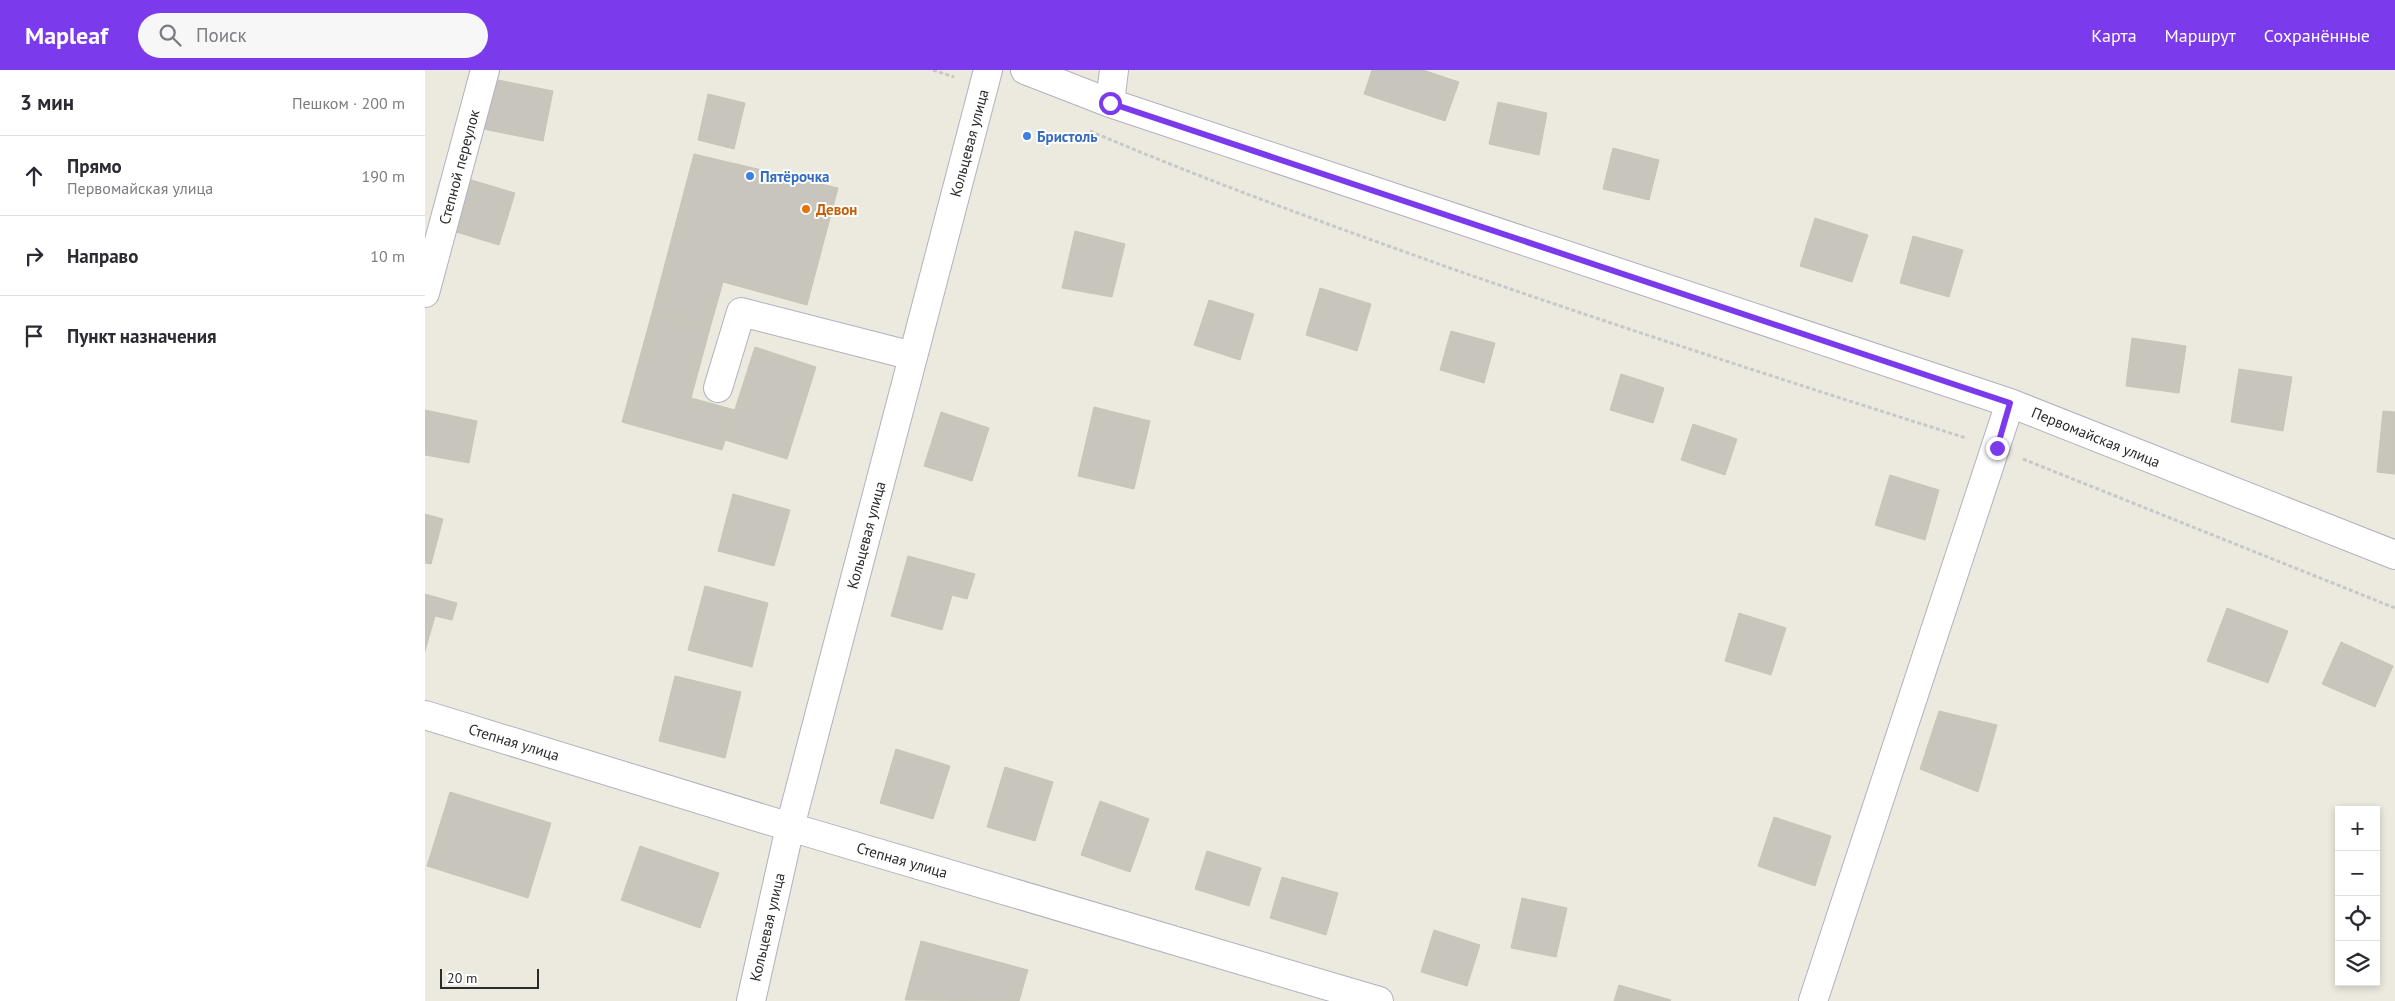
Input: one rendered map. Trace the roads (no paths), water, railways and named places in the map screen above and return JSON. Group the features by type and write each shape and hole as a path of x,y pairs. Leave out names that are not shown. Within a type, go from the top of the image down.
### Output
{"street":[{"name":"Степной переулок","path":"425,293 485,70"},
{"name":"Кольцевая улица","path":"751,1001 790,827 988,70"},
{"name":"Первомайская улица","path":"1025,70 1110,103 2010,403 2395,555"},
{"path":"1110,103 1114,70"},
{"path":"718,388 741,312 913,356"},
{"path":"1813,1001 1997,448 2010,403"},
{"name":"Степная улица","path":"425,715 790,827 1379,1001"}],"place":[{"name":"Бристоль","path":"1027,136"},
{"name":"Пятёрочка","path":"750,176"},
{"name":"Девон","path":"806,209"}]}
